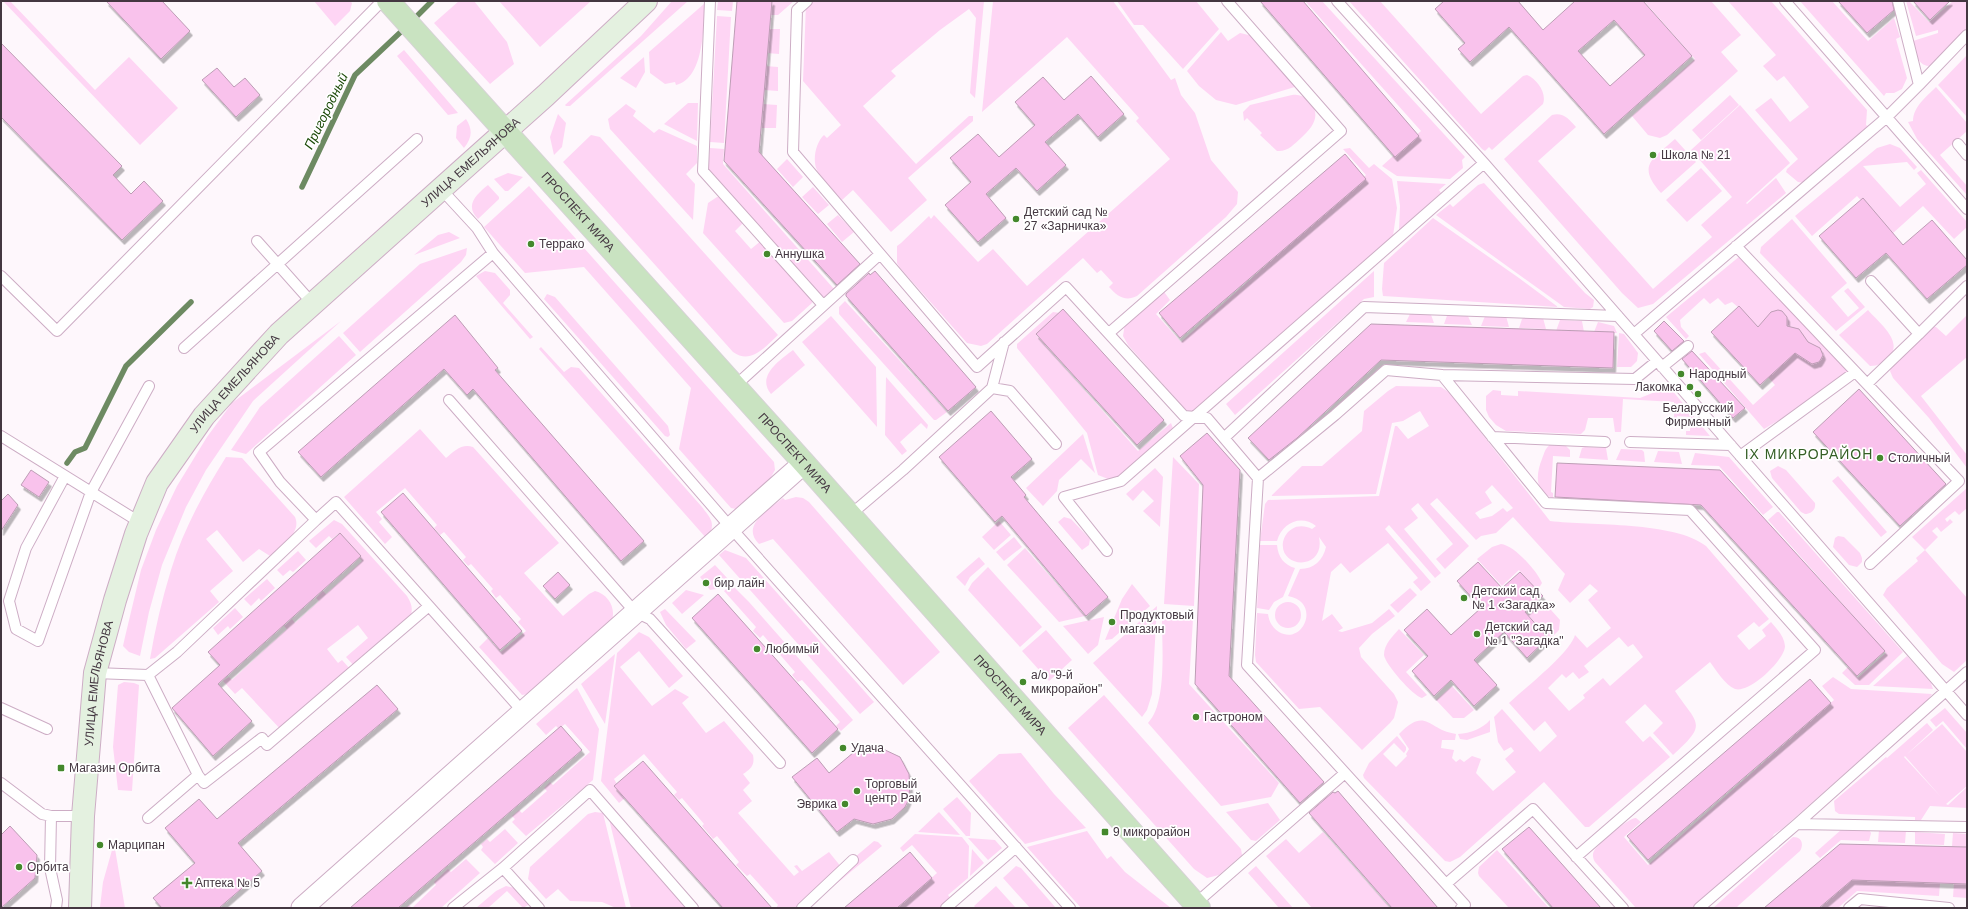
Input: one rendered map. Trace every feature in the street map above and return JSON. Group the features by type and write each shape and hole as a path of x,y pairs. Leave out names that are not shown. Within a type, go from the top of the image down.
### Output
{"main road":[{"name":"УЛИЦА ЕМЕЛЬЯНОВА","path":"80,908 83,816 96,673 115,600 141,523 157,483 204,416 279,334 505,131 646,1"},
{"name":"ПРОСПЕКТ МИРА","path":"394,8 804,463 1197,906"}],"street":[{"path":"302,908 524,713 635,612 732,529 804,463"}],"lane":[{"path":"1,276 57,332 382,1"},
{"path":"710,1 703,171 823,305"},
{"path":"807,1 798,10 793,152 976,367 1066,287 1184,416 1207,418 1258,478 1247,665 1446,884 1465,907"},
{"path":"1109,333 1341,131 1227,1"},
{"path":"1337,1 1484,163 1967,715"},
{"path":"1785,1 1967,209"},
{"path":"1898,1 1919,85"},
{"path":"1634,334 1887,117 1967,36"},
{"path":"184,348 418,139"},
{"path":"1958,144 1967,155"},
{"path":"1107,551 1064,497 1121,482 1484,163"},
{"path":"441,189 477,228 493,253 732,529 1070,908"},
{"path":"257,241 313,304"},
{"path":"1736,246 1959,481 1870,564"},
{"path":"316,520 280,482 259,452 493,253"},
{"path":"734,386 880,254"},
{"path":"1871,281 1919,334"},
{"path":"1867,384 1967,286"},
{"path":"1224,438 1364,307 1618,316"},
{"path":"850,515 903,470 992,388 1004,342"},
{"path":"1258,478 1335,415 1386,370 1442,375 1635,379 1688,346"},
{"path":"1740,456 1855,372"},
{"path":"1442,375 1546,504 1690,510 1815,650 1576,856"},
{"path":"65,476 26,548 9,601 16,629 38,641 91,492 149,386"},
{"path":"992,388 1010,391 1056,444"},
{"path":"449,400 635,612 650,619 780,763"},
{"path":"1,436 141,523"},
{"path":"1492,437 1605,442"},
{"path":"1630,442 1731,445"},
{"path":"96,673 148,675 177,652 336,502 524,713"},
{"path":"148,675 198,775 204,784 262,738 267,745 429,606"},
{"path":"1699,908 1797,824 1967,672"},
{"path":"1,708 47,728"},
{"path":"1197,906 1345,773"},
{"path":"148,818 198,775"},
{"path":"1,783 42,814 51,816 83,816"},
{"path":"453,908 503,868 590,790 693,908"},
{"path":"1446,884 1533,809 1623,908"},
{"path":"51,816 50,868 57,900 56,908"},
{"path":"1797,824 1967,827"},
{"path":"946,908 1016,847"},
{"path":"802,908 853,860"},
{"path":"503,868 539,908"},
{"path":"1850,908 1860,899 1949,908"}],"shaded area":[{"path":"3,1 10,1 95,90 129,57 178,108 140,145"},
{"path":"314,1 350,1 352,3 350,11 335,26"},
{"path":"459,1 474,1 507,42 514,64 490,84 434,23"},
{"path":"499,1 591,1 540,47"},
{"path":"672,1 688,1 570,106 565,105 641,36"},
{"path":"718,1 733,1 732,11 717,10"},
{"path":"772,1 794,1 778,15 769,15 769,4"},
{"path":"811,1 984,1 975,98 970,93 976,18 969,9 940,30 891,71 896,76 863,106 916,164 969,116 973,116 973,121 908,178 927,200 891,232 853,190 842,200 828,186 817,170 815,156 821,138 824,135 827,138 841,125 803,81 806,5"},
{"path":"993,1 1113,1 1171,80 1175,78 1181,95 1195,113 1211,160 1238,192 1237,204 1226,217 1137,296 1133,298 1125,298 1115,293 1109,287 1113,283 1101,270 1097,273 1083,258 987,344 981,346 967,343 900,268 897,263 897,246 929,216 931,219 934,215 978,262 993,249 1027,286 1170,159 1136,121 1139,118 1067,37 982,112"},
{"path":"1117,1 1196,1 1219,29 1183,69 1143,25 1134,25"},
{"path":"1305,1 1322,1 1465,157 1462,160 1463,168 1450,179 1397,176 1382,166 1421,131"},
{"path":"1349,1 1380,1 1481,114 1523,76 1527,75 1538,83 1544,95 1543,104 1492,150 1489,147 1485,151"},
{"path":"1644,1 1711,1 1741,35 1721,52 1738,71 1667,135 1660,138 1648,135 1632,116 1695,59"},
{"path":"1728,1 1771,1 1867,110 1866,125 1869,127 1805,183 1798,182 1786,172 1787,169 1798,159 1755,110 1771,98 1790,122 1809,107 1784,76 1777,81 1763,66 1776,55"},
{"path":"1800,1 1832,1 1868,41 1894,18 1900,37 1896,39 1907,78 1902,89 1894,93 1886,93 1884,96"},
{"path":"1906,1 1909,1 1929,22 1953,1 1967,1 1967,29 1929,66 1921,63 1919,60 1913,41 1938,33 1938,30 1916,36"},
{"path":"705,3 703,37 697,62 692,72 685,80 676,85 675,82 665,84 650,73 649,52"},
{"path":"717,16 731,17 724,143 710,142"},
{"path":"768,29 780,29 779,54 767,53"},
{"path":"1221,32 1228,41 1240,33 1253,36 1298,86 1236,105 1216,100 1199,86 1187,71"},
{"path":"404,50 458,113 448,115 397,56"},
{"path":"1967,55 1967,117 1938,85"},
{"path":"644,57 645,72 636,88 620,78"},
{"path":"765,66 778,67 778,91 764,90"},
{"path":"1936,87 1967,123 1967,131 1940,155 1967,186 1967,195 1917,139 1908,122 1913,121 1915,111 1924,98"},
{"path":"1292,95 1301,96 1309,101 1315,111 1314,121 1309,130 1293,145 1288,149 1277,151 1260,135 1262,133 1247,118 1244,121 1243,112 1250,105"},
{"path":"1730,95 1739,105 1701,140 1692,130"},
{"path":"688,103 698,103 697,141 664,124"},
{"path":"626,104 636,111 633,116 654,133 659,129 697,146 697,163 686,174 695,184 693,220 610,129 608,119"},
{"path":"763,104 777,105 776,128 762,128"},
{"path":"1740,105 1790,163 1746,203 1747,204 1776,178 1786,193 1653,304 1638,308 1622,293 1504,159 1552,115 1563,115 1568,119 1576,127 1538,161 1653,289 1712,237 1701,225 1732,197 1691,150"},
{"path":"558,114 566,123 562,147 554,155 550,137"},
{"path":"466,119 471,130 471,134 469,141 464,148 456,138 457,126"},
{"path":"591,135 600,137 778,335 763,349 746,357 733,352 563,162"},
{"path":"1675,139 1696,162 1661,193 1650,176 1650,163 1654,157"},
{"path":"1890,144 1900,148 1917,167 1914,170 1907,162 1863,166 1900,207 1926,184 1917,173 1921,170 1967,222 1967,227 1954,239 1923,206 1892,234 1857,196 1812,236 1795,216 1877,148"},
{"path":"710,148 724,149 723,164 834,289 824,298 708,170"},
{"path":"1350,148 1369,168 1374,164 1392,179 1397,208 1393,236 1192,414 1184,408 1128,345 1123,336 1125,323 1162,289 1170,300 1156,314 1181,342 1366,175 1343,149"},
{"path":"787,159 803,177 793,187 777,169"},
{"path":"1701,168 1722,191 1687,222 1666,200"},
{"path":"508,173 523,177 508,191 505,191 494,179"},
{"path":"1397,181 1446,184 1439,190 1441,193 1399,231 1400,206"},
{"path":"1484,183 1585,293 1594,300 1593,307 1590,309 1564,307 1436,215 1450,204 1453,207 1478,185"},
{"path":"488,185 499,197 499,199 478,219 472,209 472,204 476,196"},
{"path":"529,186 774,462 775,470 771,477 774,479 736,509 731,508 679,449 691,388 584,267 525,273 484,227"},
{"path":"813,187 829,205 818,214 802,197"},
{"path":"717,197 724,197 745,221 735,231 751,249 762,240 812,295 812,303 792,321 784,323 703,233 708,203"},
{"path":"838,215 854,232 842,242 827,224"},
{"path":"1433,218 1558,307 1383,296 1382,289 1384,263"},
{"path":"1792,219 1847,283 1831,297 1848,317 1859,308 1844,291 1848,288 1865,307 1836,331 1760,253 1761,247"},
{"path":"449,232 460,238 414,255 438,235"},
{"path":"467,248 466,255 461,262 360,352 343,333 420,264"},
{"path":"1740,256 1840,354 1848,371 1781,419 1764,429 1699,354 1705,352 1753,405 1775,385 1767,376 1739,308 1732,302 1725,305 1718,298 1710,304 1704,298 1680,320 1681,327 1689,336 1686,339 1666,317"},
{"path":"485,271 495,273 510,290 510,295 503,303 533,337 530,339 476,276"},
{"path":"1374,271 1374,297 1364,299 1235,415 1226,404"},
{"path":"547,294 555,297 668,426 670,435 668,437 665,436 544,299"},
{"path":"845,301 947,412 934,420 839,314 839,307"},
{"path":"1868,310 1888,332 1894,345 1893,351 1889,357 1880,364 1873,366 1870,366 1839,335"},
{"path":"1053,312 1060,313 1036,335 1138,451 1171,423 1174,431 1118,478 1108,479 1098,475 1087,433 1017,348 1017,344"},
{"path":"1411,312 1430,312 1434,323 1406,322"},
{"path":"1448,313 1467,314 1472,325 1444,324"},
{"path":"1967,315 1967,357 1921,396 1967,455 1967,468 1929,418 1893,378 1890,371 1892,365 1933,327 1936,327 1946,336"},
{"path":"831,316 876,367 877,427 802,342"},
{"path":"1485,316 1506,316 1509,327 1481,326"},
{"path":"1543,318 1546,329 1519,328 1522,319"},
{"path":"1560,320 1582,321 1584,332 1556,331"},
{"path":"341,321 253,401 206,470 186,507 162,565 149,612 140,656 129,652 123,646 141,570 156,530 177,486 207,437 232,403"},
{"path":"1598,322 1614,326 1617,333 1594,332"},
{"path":"1619,333 1624,334 1638,353 1637,361 1631,367 1617,367"},
{"path":"339,336 356,355 246,454 231,450 260,407"},
{"path":"541,347 564,372 571,367 579,368 702,507 712,522 710,534 707,539 539,349"},
{"path":"793,350 805,365 771,394 767,387 766,381 768,375 776,364"},
{"path":"886,377 928,425 927,429 921,423 900,442 907,451 902,455 885,435"},
{"path":"1396,386 1441,387 1450,393 1550,521 1653,528 1674,532 1692,538 1706,546 1769,619 1759,627 1754,622 1737,636 1749,650 1766,636 1762,630 1771,622 1783,639 1785,646 1779,659 1765,675 1749,686 1741,689 1731,687 1721,677 1710,662 1675,691 1694,717 1696,723 1692,736 1673,755 1653,733 1663,723 1645,704 1625,722 1643,742 1650,736 1670,757 1589,827 1585,827 1544,782 1460,857 1450,862 1445,861 1364,778 1363,775 1369,763 1397,736 1406,747 1404,753 1394,743 1383,754 1396,767 1407,756 1406,754 1409,749 1399,734 1408,726 1416,722 1427,722 1446,732 1456,734 1455,740 1442,740 1441,748 1454,750 1452,758 1456,762 1460,759 1464,762 1472,756 1481,759 1476,773 1493,791 1516,772 1505,759 1514,751 1511,747 1504,751 1498,742 1494,717 1502,709 1540,752 1557,736 1545,721 1534,731 1509,703 1556,661 1571,643 1575,635 1587,648 1611,628 1588,600 1598,591 1590,584 1570,603 1558,590 1565,574 1513,517 1496,533 1481,536 1476,540 1437,498 1430,504 1469,546 1445,569 1436,559 1453,544 1418,503 1411,509 1418,518 1404,529 1441,573 1435,578 1389,525 1385,529 1431,582 1421,591 1413,582 1418,578 1388,543 1350,573 1341,563 1331,572 1322,621 1332,614 1343,628 1338,631 1342,632 1372,623 1389,609 1395,616 1372,634 1359,648 1361,657 1394,694 1398,702 1394,718 1362,750 1320,707 1299,709 1256,662 1257,613 1268,614 1271,624 1279,632 1288,635 1295,633 1301,628 1305,622 1306,614 1304,606 1298,600 1288,596 1300,569 1305,569 1317,563 1323,556 1326,547 1319,537 1319,548 1316,556 1310,561 1294,561 1288,557 1284,551 1283,542 1287,533 1299,526 1312,529 1316,526 1310,522 1304,521 1293,522 1288,525 1283,529 1277,541 1260,541 1265,504 1268,500 1379,496 1395,426 1397,426 1408,439 1429,426 1420,411 1403,421 1392,423 1376,494 1271,496 1302,466 1322,466 1362,431 1364,411","holes":["1492,485 1513,508 1507,512 1503,508 1492,516 1480,519 1475,513 1492,503 1485,492","1619,637 1628,647 1633,644 1643,657 1610,686 1603,678 1583,695 1585,698 1569,711 1548,688 1562,674 1566,678 1573,672 1579,679 1589,672 1584,666"]},
{"path":"1665,388 1671,389 1710,436 1686,435 1686,431 1690,431 1691,417 1677,416 1677,421 1674,421 1674,402 1623,399 1621,432 1615,432 1613,418 1588,418 1585,430 1581,434 1506,431 1496,425 1489,417 1486,410 1486,396 1493,390 1501,391 1501,395 1518,396 1518,391 1640,398"},
{"path":"420,429 446,458 455,450 462,447 473,447 559,543 524,573 563,616 589,594 595,591 604,595 612,606 612,620 529,694 522,695 479,647 488,638 501,652 526,631 518,622 521,619 500,595 496,598 491,591 493,589 471,564 468,566 463,560 466,557 444,532 440,535 434,528 437,525 405,488 376,512 382,519 379,522 392,537 385,544 344,497"},
{"path":"1083,434 1095,473 1081,459 1059,480 1057,491 1043,506 1026,488"},
{"path":"1550,445 1566,446 1570,450 1570,457 1553,456 1551,492 1553,493 1553,498 1542,491 1538,482 1540,465 1546,449"},
{"path":"1582,448 1606,448 1608,460 1579,458"},
{"path":"1621,449 1642,450 1644,452 1645,462 1616,460"},
{"path":"1658,451 1679,452 1682,464 1654,462"},
{"path":"1695,453 1729,457 1773,507 1763,515 1719,466 1691,465"},
{"path":"226,457 242,458 295,517 296,528 289,539 270,556 259,549 243,562 217,530 206,539 233,571 210,591 219,602 155,658 150,659 156,625 176,555 195,512"},
{"path":"1173,457 1199,484 1194,606 1164,604"},
{"path":"1778,466 1786,470 1815,503 1814,510 1805,514 1801,512 1772,478 1770,471"},
{"path":"1155,468 1163,477 1160,527 1143,511 1154,501 1143,490 1133,501 1126,494"},
{"path":"1838,476 1887,532 1881,537 1832,481"},
{"path":"1967,488 1967,508 1959,515 1955,511 1945,519 1947,522 1950,519 1953,522 1941,532 1937,527 1932,531 1938,537 1925,550 1912,537"},
{"path":"796,497 803,498 809,502 940,652 903,685 773,539 759,544 754,537 753,530 755,524 764,513 783,498 785,500"},
{"path":"1779,512 1903,652 1869,685 1855,685 1842,673 1848,667 1858,678 1886,653 1768,520"},
{"path":"1064,517 1071,519 1090,539 1089,545 1082,550 1058,522"},
{"path":"334,520 342,524 407,596 411,605 411,615 355,667 346,657 368,638 358,625 327,649 338,663 342,660 351,670 283,732 242,688 235,694 223,681 229,677 232,680 287,629 284,626 292,619 295,623 319,601 316,598 323,591 326,594 362,561 338,534 332,539 329,536 316,548 309,541"},
{"path":"999,521 1011,535 994,550 982,537"},
{"path":"1838,536 1844,537 1860,553 1862,562 1857,567 1849,565 1833,547 1835,538"},
{"path":"1014,537 1022,547 1004,561 996,552"},
{"path":"1501,544 1512,549 1524,559 1535,572 1542,583 1537,591 1519,570 1502,586 1477,559 1492,547"},
{"path":"1260,545 1277,545 1282,560 1291,567 1295,568 1283,597 1274,602 1269,610 1257,608"},
{"path":"1025,548 1085,616 1059,622 1007,565"},
{"path":"725,550 746,558 874,702 860,714 719,555"},
{"path":"1925,550 1967,598 1967,660 1954,672 1942,664 1883,595 1887,588 1918,561 1916,558"},
{"path":"298,551 306,560 293,572 290,570 283,576 277,570"},
{"path":"979,557 985,564 970,577 965,586 956,577"},
{"path":"715,565 728,579 724,586 710,590 700,577"},
{"path":"988,567 1042,627 1020,647 968,590 972,583"},
{"path":"267,579 275,588 261,601 259,598 251,606 244,599"},
{"path":"1132,584 1150,606 1112,639 1105,640 1122,599"},
{"path":"730,586 733,586 749,602 853,720 841,731 836,726 840,722 802,680 798,682 792,675 795,672 763,635 760,638 753,631 756,627 724,591"},
{"path":"1410,588 1417,595 1398,613 1390,605"},
{"path":"686,590 704,595 682,614 672,603"},
{"path":"1543,601 1560,620 1559,630 1550,639 1528,615"},
{"path":"1288,602 1297,606 1301,615 1297,624 1288,628 1279,624 1275,615 1279,606"},
{"path":"1157,606 1152,694 1147,710 1142,717 1093,663"},
{"path":"235,608 243,617 230,629 228,626 218,635 213,628"},
{"path":"665,609 696,641 686,649 666,625 660,612"},
{"path":"1104,617 1098,645 1088,654 1063,626"},
{"path":"1162,619 1193,619 1189,684 1279,783 1271,797 1221,806 1148,723 1154,714 1161,689 1163,659"},
{"path":"1399,629 1424,655 1406,672 1427,695 1422,698 1412,692 1400,679 1389,665 1384,655 1387,644"},
{"path":"1046,630 1072,660 1049,681 1022,651"},
{"path":"639,632 649,637 683,676 669,688 639,651 620,667 652,706 675,689 689,697 682,703 706,733 724,721 753,755 752,766 743,774 750,783 743,790 752,801 738,813 794,876 799,872 794,866 797,865 802,871 829,852 842,868 874,841 878,842 882,846 807,908 776,908 778,905 750,874 747,876 736,865 739,862 717,836 713,839 702,826 704,824 682,798 679,800 674,795 677,792 644,754 614,779 625,798 619,803 601,781 617,653"},
{"path":"615,654 605,724 581,684"},
{"path":"1907,656 1931,683 1933,689 1873,686"},
{"path":"1833,677 1851,689 1932,694 1927,701 1782,829 1774,834 1772,838 1693,908 1636,908 1595,862 1593,854 1597,847 1621,826 1636,818 1641,822 1624,837 1648,865 1834,700 1822,686"},
{"path":"124,682 139,685 132,791 118,790 113,747 118,685"},
{"path":"1452,686 1474,710 1464,718 1453,718 1436,700"},
{"path":"577,688 599,729 593,780 526,836 512,822 515,819 512,816 519,810 522,813 547,791 544,788 550,782 553,785 590,752 565,724 559,729 556,726 546,735 536,724"},
{"path":"1104,695 1241,849 1242,855 1219,875 1207,878 1194,869 1068,728"},
{"path":"1945,708 1967,733 1967,749 1943,721 1936,727 1930,720"},
{"path":"1490,720 1490,732 1467,740 1460,739 1458,734 1476,730"},
{"path":"1927,723 1933,730 1906,755 1942,724 1967,752 1967,786 1946,804 1948,805 1967,787 1967,808 1930,806 1921,820 1915,820 1915,817 1839,814 1835,811 1834,801","holes":["1905,756 1941,797 1904,757"]},
{"path":"1021,753 1054,794 1086,828 1025,844 969,781 999,754"},
{"path":"957,797 971,813 970,836 966,836 943,809"},
{"path":"1268,803 1280,820 1256,841 1251,840 1226,812"},
{"path":"595,812 603,813 626,908 616,908 602,902 570,901 558,889 546,899 528,879 530,867 588,814"},
{"path":"939,812 960,835 918,832"},
{"path":"608,815 692,908 631,908"},
{"path":"505,829 518,843 495,864 481,850 483,847 481,844 487,839 490,842"},
{"path":"1842,829 1869,830 1871,833 1869,841 1841,840 1820,858 1815,853"},
{"path":"1879,830 1906,831 1905,843 1878,842"},
{"path":"1087,831 1107,859 1111,856 1125,872 1171,908 1081,908 1027,847"},
{"path":"1323,832 1390,908 1312,908 1266,856 1286,839 1299,853"},
{"path":"1915,832 1945,834 1944,845 1915,844"},
{"path":"1953,833 1967,834 1967,847 1952,846"},
{"path":"915,834 962,837 969,846 968,878 948,895 951,899 940,908 891,908 900,906 937,873 912,845 903,852 900,848"},
{"path":"1793,837 1798,838 1802,843 1800,851 1736,908 1713,908"},
{"path":"968,838 995,840 1002,848 988,860"},
{"path":"114,843 125,908 100,907 103,882"},
{"path":"972,849 984,863 970,876"},
{"path":"1497,850 1549,908 1509,908 1479,876 1479,867"},
{"path":"466,859 480,873 441,908 412,908 436,885 434,882 448,869 451,872"},
{"path":"1016,866 1021,868 1056,908 1030,908 1003,878"},
{"path":"1256,866 1293,908 1279,908 1248,873"},
{"path":"1854,877 1940,883 1939,896 1857,891 1838,908 1820,908"},
{"path":"1954,883 1967,884 1967,898 1953,897"},
{"path":"506,886 515,888 530,904 523,908 507,891 488,908 476,908 496,891"},
{"path":"996,886 1016,908 976,908 974,906"},
{"path":"409,905 412,908 405,908"}],"building":[{"path":"106,1 162,1 190,31 161,59"},
{"path":"737,1 772,1 759,152 860,264 837,285 724,161"},
{"path":"1260,1 1303,1 1419,136 1395,157"},
{"path":"1444,1 1518,1 1543,30 1575,1 1643,1 1692,56 1604,134 1509,27 1470,62 1458,49 1465,43 1435,9","holes":["1614,20 1645,55 1610,86 1578,51"]},
{"path":"1838,1 1892,1 1894,10 1867,33"},
{"path":"1913,1 1950,1 1930,20"},
{"path":"1,43 122,166 113,175 131,194 144,181 163,201 122,240 1,117"},
{"path":"217,68 234,87 245,78 260,95 236,117 202,80"},
{"path":"1091,76 1124,114 1098,137 1078,114 1045,142 1066,165 1037,191 1016,168 986,194 1006,218 978,242 945,205 971,182 950,158 978,134 999,157 1035,125 1015,102 1043,77 1064,100"},
{"path":"1345,154 1366,179 1180,338 1159,313"},
{"path":"1863,198 1903,245 1932,220 1967,260 1967,265 1927,299 1886,253 1856,278 1819,236"},
{"path":"875,271 976,387 948,411 846,296 846,294 869,273 870,275"},
{"path":"1739,306 1758,327 1771,312 1778,310 1782,311 1787,317 1787,326 1799,329 1808,342 1820,348 1823,355 1819,362 1812,364 1795,353 1760,385 1711,332"},
{"path":"1063,309 1164,420 1137,445 1036,334"},
{"path":"455,315 498,368 495,370 644,541 621,561 473,389 467,395 444,369 321,477 298,452"},
{"path":"1664,321 1684,341 1672,351 1654,331"},
{"path":"1371,324 1614,332 1613,368 1381,360 1297,438 1269,460 1248,438"},
{"path":"1692,351 1745,408 1733,418 1682,359"},
{"name":"Столичный","path":"1859,389 1946,484 1900,526 1813,432"},
{"path":"991,411 1032,459 1011,477 1026,495 1024,497 1108,597 1086,616 1002,516 995,522 939,457"},
{"path":"1207,433 1240,470 1229,676 1324,782 1300,803 1195,684 1203,485 1180,456"},
{"path":"1557,463 1720,470 1885,651 1857,676 1701,505 1555,497"},
{"path":"31,470 49,482 39,497 21,485"},
{"path":"403,493 522,631 500,650 381,512"},
{"path":"8,494 18,505 1,531 1,501"},
{"path":"340,533 361,556 218,684 252,721 213,756 172,708 220,665 208,652"},
{"name":"Детский сад № 1 \"Загадка\"","path":"1478,562 1502,588 1520,572 1543,596 1525,612 1548,638 1527,658 1504,632 1474,660 1497,685 1474,706 1451,680 1434,696 1412,671 1428,656 1404,630 1427,609 1451,635 1481,608 1457,581"},
{"path":"558,572 570,585 555,599 543,586"},
{"path":"718,594 838,729 812,753 692,618"},
{"path":"1810,679 1831,703 1648,860 1627,836"},
{"path":"377,685 398,709 238,843 262,871 219,908 162,908 153,898 195,863 165,828 199,799 217,819"},
{"path":"561,726 582,750 398,908 350,908"},
{"name":"Торговый центр Рай","path":"860,747 883,749 900,757 909,774 910,788 908,801 905,807 892,819 873,824 854,819 837,832 792,777 817,758 829,773"},
{"path":"643,761 772,908 723,908 614,786"},
{"path":"1338,791 1438,908 1392,908 1309,813 1333,792 1335,793"},
{"name":"Орбита","path":"10,826 37,855 35,878 1,908 1,835"},
{"path":"1529,827 1601,908 1553,908 1502,849"},
{"path":"1840,844 1967,847 1967,884 1852,880 1819,908 1764,908"},
{"path":"910,852 932,878 897,908 844,908"}],"waterway":[{"name":"Пригородный","path":"412,21 432,1"},
{"name":"Пригородный","path":"302,187 355,75 406,27"},
{"name":"Пригородный","path":"67,463 75,452 85,448 126,366 191,302"}],"place":[{"name":"Школа № 21","path":"1653,155"},
{"name":"Детский сад № 27 «Зарничка»","path":"1016,219"},
{"name":"Террако","path":"531,244"},
{"name":"Аннушка","path":"767,254"},
{"name":"Народный","path":"1681,374"},
{"name":"Лакомка","path":"1690,387"},
{"name":"Беларусский Фирменный","path":"1698,394"},
{"name":"Столичный","path":"1880,458"},
{"name":"бир лайн","path":"706,583"},
{"name":"Детский сад № 1 «Загадка»","path":"1464,598"},
{"name":"Продуктовый магазин","path":"1112,622"},
{"name":"Детский сад № 1 \"Загадка\"","path":"1477,634"},
{"name":"Любимый","path":"757,649"},
{"name":"а/о \"9-й микрорайон\"","path":"1023,682"},
{"name":"Гастроном","path":"1196,717"},
{"name":"Удача","path":"843,748"},
{"name":"Магазин Орбита","path":"61,768"},
{"name":"Торговый центр Рай","path":"857,791"},
{"name":"Эврика","path":"845,804"},
{"name":"9 микрорайон","path":"1105,832"},
{"name":"Марципан","path":"100,845"},
{"name":"Орбита","path":"19,867"},
{"name":"Аптека № 5","path":"187,883"}],"district":[{"name":"IX МИКРОРАЙОН","path":"1809,454"}]}
